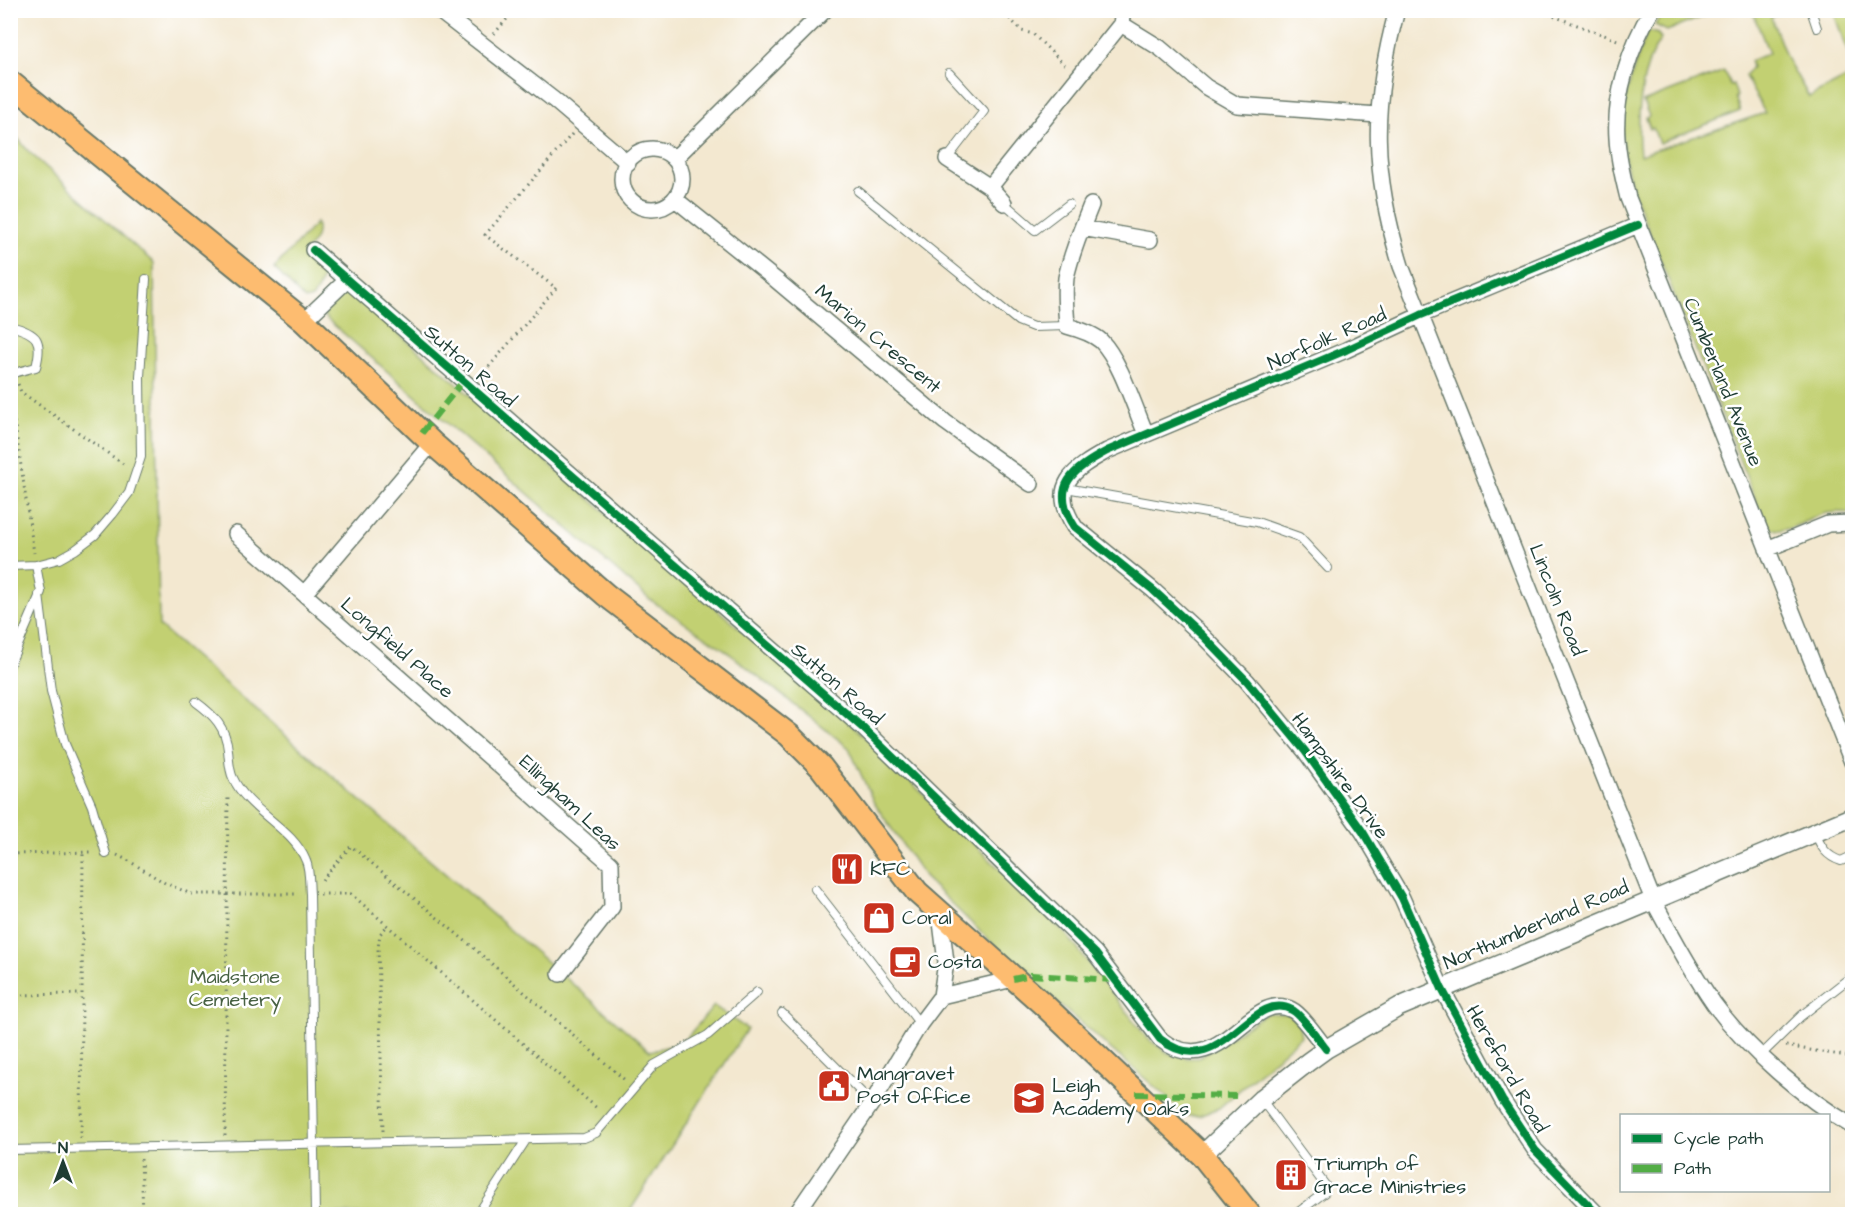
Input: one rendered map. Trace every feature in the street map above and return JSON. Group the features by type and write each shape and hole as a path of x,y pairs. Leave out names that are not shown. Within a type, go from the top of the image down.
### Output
{"main road":[{"path":"10,82 304,321 432,443 606,595 789,735 821,767 917,892 1202,1155 1249,1215"}],"street":[{"path":"438,10 628,163"},
{"path":"674,159 825,10"},
{"name":"Lincoln Road","path":"1397,10 1383,68 1378,115 1378,161 1388,225 1401,267 1653,900 1681,953 1715,1005 1761,1055 1818,1105 1852,1126"},
{"name":"Cumberland Avenue","path":"1652,10 1634,47 1619,103 1617,136 1622,176 1638,225 1852,762"},
{"path":"990,187 1078,78 1122,17 1206,87 1237,105 1378,115"},
{"path":"650,150 665,153 674,159 681,171 682,181 675,199 667,205 654,209 645,208 632,201 623,185 623,176 628,163 639,153 650,150"},
{"path":"946,159 990,187 1004,203"},
{"name":"Marion Crescent","path":"675,199 776,280 945,422 1031,484"},
{"path":"1091,205 1066,278 1066,326 1100,340 1110,353 1146,434"},
{"name":"Norfolk Road","path":"1066,489 1071,475 1077,468 1107,451 1346,350 1421,315 1638,225"},
{"path":"1082,228 1150,240"},
{"name":"Sutton Road","path":"313,250 864,729 1095,953 1160,1039 1171,1048 1195,1052 1210,1049 1260,1013 1270,1008 1281,1007 1294,1010 1326,1049"},
{"path":"304,321 346,280"},
{"path":"304,594 432,443"},
{"name":"Hampshire Drive","path":"1066,489 1067,513 1075,527 1153,590 1203,636 1247,681 1305,751 1363,832 1387,872 1417,929 1442,989"},
{"path":"1767,549 1828,524 1852,523"},
{"name":"Longfield Place","path":"236,534 463,734"},
{"name":"Ellingham Leas","path":"463,734 611,864 612,907 560,974"},
{"name":"Northumberland Road","path":"1202,1155 1262,1099 1326,1049 1399,1007 1852,817"},
{"path":"796,1215 872,1103 920,1024 941,996 946,962 940,914"},
{"path":"941,996 1013,979"},
{"name":"Hereford Road","path":"1442,989 1502,1100 1535,1150 1597,1215"}],"lane":[{"path":"1811,10 1817,28"},
{"path":"946,159 984,111 949,73"},
{"path":"858,191 1018,321 1033,327 1066,326"},
{"path":"1004,203 1035,230 1069,204"},
{"path":"10,566 36,565 75,550 95,535 129,493 141,457 140,377 146,279"},
{"path":"10,326 26,330 37,338 40,351 36,367 12,374"},
{"path":"1066,489 1257,522 1299,537 1328,568"},
{"path":"36,565 51,690 65,744 92,806 106,854"},
{"path":"10,664 39,596"},
{"path":"196,702 212,714 222,726 227,741 232,777 244,794 296,845 307,862 310,894 315,1215"},
{"path":"1815,833 1823,849 1831,858 1840,861 1852,856"},
{"path":"815,889 920,1024"},
{"path":"1761,1055 1801,1016 1852,976"},
{"path":"10,1150 584,1138 596,1133 654,1065 708,1035 757,992"},
{"path":"783,1013 872,1103"},
{"path":"1262,1099 1325,1185 1325,1192 1296,1215"},
{"path":"478,1215 526,1140"}],"path":[{"path":"483,47 513,12 511,10"},
{"path":"1001,10 1022,31 1033,34 1078,78"},
{"path":"1537,10 1634,47"},
{"path":"471,388 556,288 485,235 581,123"},
{"path":"12,374 21,392 137,473"},
{"path":"10,392 36,565"},
{"path":"225,1146 228,794"},
{"path":"310,894 351,846 469,944 635,1088"},
{"path":"81,1149 83,852"},
{"path":"10,854 83,852 116,855 165,883 191,894 351,894 609,1118"},
{"path":"384,1143 378,948 380,934 387,926"},
{"path":"10,995 82,994"},
{"path":"1772,1044 1852,1057"},
{"path":"140,1148 143,1215"}],"green space":[{"path":"1663,11 1718,11 1667,31 1655,25"},
{"path":"1752,11 1780,11 1781,13 1771,17 1787,59 1809,97 1852,75 1852,513 1827,513 1794,527 1778,530 1765,524 1633,191 1622,139 1627,92 1648,31 1658,34 1661,39 1648,64 1641,95 1640,155 1765,113 1745,76 1752,67 1750,61 1769,53"},
{"path":"1833,11 1852,11 1852,63"},
{"path":"1724,71 1730,85 1733,84 1740,111 1659,143 1653,128 1650,129 1646,118 1649,116 1643,102"},
{"name":"Maidstone Cemetery","path":"10,129 29,152 154,263 159,626 650,1051 682,1043 714,1006 747,1029 628,1214 11,1214"},
{"path":"316,223 316,236 305,252 320,268 322,279 312,298 305,300 274,268"},
{"path":"341,292 352,293 864,736 1066,934 1148,1039 1168,1053 1187,1058 1199,1058 1267,1013 1289,1014 1299,1025 1301,1036 1219,1108 1199,1116 1188,1116 1179,1110 1026,976 926,879 874,803 849,748 725,650 649,599 327,319 321,312"}],"marked path":[{"path":"422,433 463,381"},
{"path":"1013,979 1031,975 1115,980"},
{"path":"1136,1094 1236,1096"}],"cycle path":[{"path":"1597,1214 1535,1150 1502,1100 1442,989 1402,898 1363,832 1305,751 1247,681 1203,636 1153,590 1075,527 1067,513 1064,500 1068,480 1075,472 1107,451 1346,350 1421,315 1638,225"},
{"path":"313,250 864,729 1095,953 1160,1039 1181,1050 1200,1051 1217,1044 1262,1011 1277,1007 1296,1012 1326,1049"}],"place":[{"name":"KFC","path":"847,869"},
{"name":"Coral","path":"879,918"},
{"name":"Costa","path":"905,962"},
{"name":"Mangravet Post Office","path":"834,1086"},
{"name":"Leigh Academy Oaks","path":"1029,1098"},
{"name":"Triumph of Grace Ministries","path":"1291,1175"}]}
